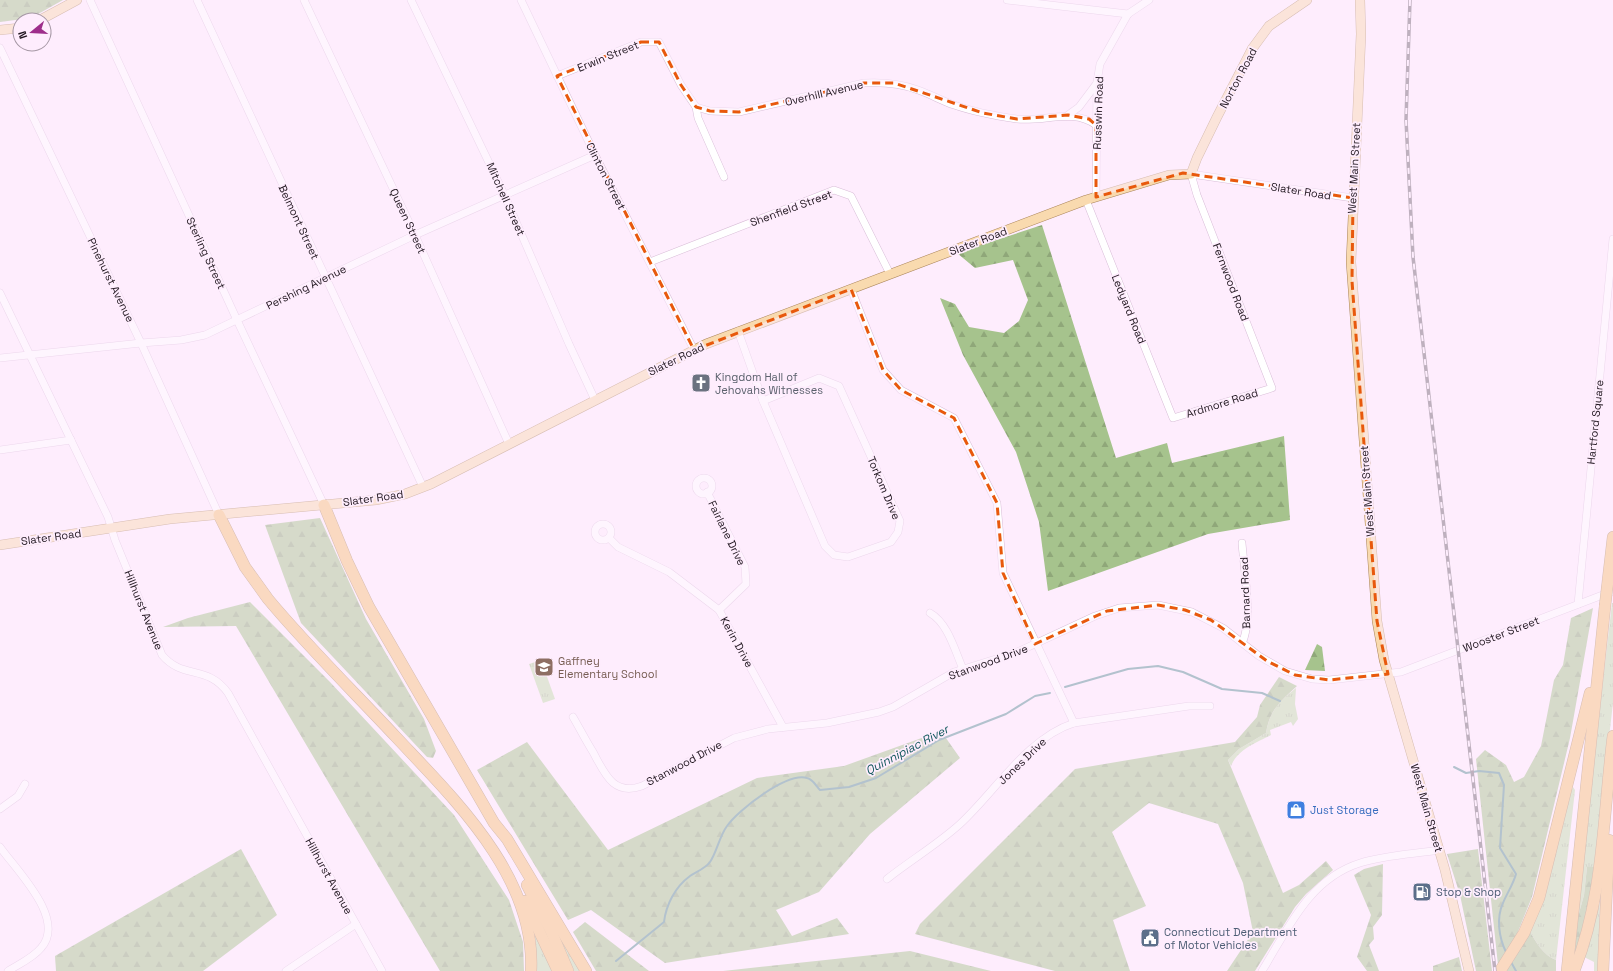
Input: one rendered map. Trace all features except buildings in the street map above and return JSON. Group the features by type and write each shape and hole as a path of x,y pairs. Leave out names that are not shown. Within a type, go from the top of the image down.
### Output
{"highway":[{"path":"324,505 347,561 373,613 494,823 500,840 545,920 568,971"},
{"path":"219,515 245,567 268,599 446,792 479,832 504,869 512,878 532,913 558,971"},
{"path":"1567,971 1613,537"},
{"path":"1500,971 1522,936 1535,910 1543,885 1588,703 1602,638"},
{"path":"1574,971 1580,956 1595,892 1613,736"},
{"path":"1603,971 1607,867 1613,784"},
{"path":"494,823 507,838 586,971"},
{"path":"504,869 526,920 531,945 531,971"},
{"path":"1604,936 1608,971"}],"main road":[{"path":"52,14 77,0"},
{"name":"Norton Road","path":"1191,174 1217,117 1252,49 1269,26 1307,0"},
{"name":"West Main Street","path":"1360,0 1361,34 1351,262 1378,621 1382,650 1388,674 1439,850 1460,927 1469,971"},
{"path":"0,30 12,29"},
{"name":"Slater Road","path":"0,545 170,519 388,498 423,487 694,350 738,331 1086,200 1169,175 1191,174"}],"street":[{"name":"Sterling Street","path":"90,0 324,505"},
{"name":"Belmont Street","path":"197,0 325,279 423,487"},
{"name":"Queen Street","path":"304,0 415,234 509,444"},
{"name":"Mitchell Street","path":"411,0 504,194 595,400"},
{"name":"Clinton Street","path":"521,0 595,155 694,350"},
{"path":"1007,0 1128,14"},
{"path":"1093,0 1093,9"},
{"name":"Russwin Road","path":"1096,197 1096,125 1100,64 1128,14 1149,0"},
{"name":"Erwin Street","path":"557,76 641,42 659,42 680,85 696,107"},
{"name":"Pinehurst Avenue","path":"0,48 141,343 219,515"},
{"name":"Overhill Avenue","path":"696,107 710,111 740,112 864,83 878,82 894,84 917,90 953,105 1010,118 1042,119 1068,115 1083,117 1096,125"},
{"path":"1068,115 1079,107 1098,82"},
{"path":"696,107 698,118 724,176"},
{"name":"Pershing Avenue","path":"0,358 181,340 205,335 325,279 415,234 595,155"},
{"name":"Slater Road","path":"1191,174 1353,198"},
{"name":"Fernwood Road","path":"1191,174 1197,195 1272,388"},
{"name":"Shenfield Street","path":"650,262 834,190 851,196 890,274"},
{"name":"Ledyard Road","path":"1086,200 1173,418"},
{"name":"Hartford Square","path":"1578,604 1613,239"},
{"path":"851,289 883,370 901,390 954,418 997,503 1003,573 1035,644 1074,723"},
{"name":"Hillhurst Avenue","path":"0,293 112,528 162,655 176,667 210,676 225,689 382,971"},
{"name":"Torkom Drive","path":"738,331 763,401 825,546 834,555 848,557 891,542 898,532 900,521 840,386 819,378 763,401"},
{"name":"Ardmore Road","path":"1173,418 1272,388"},
{"path":"0,450 71,440"},
{"name":"Fairlane Drive","path":"708,492 745,567 746,584 720,610"},
{"name":"Kerin Drive","path":"609,538 618,547 669,572 720,610 783,727"},
{"name":"Barnard Road","path":"1242,543 1248,620 1247,634 1242,643"},
{"name":"Wooster Street","path":"1388,674 1401,672 1613,591"},
{"name":"Stanwood Drive","path":"573,717 609,780 628,789 642,786 734,738 783,727 827,723 879,712 893,707 946,676 963,669 1015,653 1106,611 1145,604 1172,607 1201,616 1223,628 1276,667 1304,677 1329,680 1388,674"},
{"path":"930,613 940,620 943,625 963,669"},
{"name":"Jones Drive","path":"887,879 908,861 961,823 1025,756 1045,738 1063,726 1074,723 1189,706 1210,706"},
{"path":"0,809 18,796 25,784"},
{"path":"0,847 34,892 46,914 49,929 45,943 41,949 8,971"},
{"path":"1262,971 1304,902 1330,878 1361,862 1439,850"},
{"path":"286,971 356,924"}],"highlighted area":[{"path":"641,42 659,42 681,85 696,107 710,111 739,112 864,83 894,83 983,113 1017,119 1068,115 1089,119 1096,125 1096,197 1183,173 1353,198 1352,281 1377,621 1388,674 1329,680 1295,675 1267,661 1211,620 1185,610 1158,605 1107,611 1035,644 1003,573 997,503 954,418 901,390 883,370 851,289 694,350 557,76"}],"green space":[{"path":"0,0 63,0 42,12 12,12 12,20 0,22"},
{"path":"1042,225 1116,458 1167,443 1172,463 1284,436 1290,520 1208,534 1048,591 1039,522 1016,452 963,355 940,298 955,304 969,327 1004,333 1019,321 1028,300 1013,260 975,268 957,253"},
{"path":"320,518 366,619 424,719 436,751 433,758 427,757 301,623 265,525"},
{"path":"250,602 330,682 454,815 509,900 523,942 524,971 440,971 236,626 163,627 188,618"},
{"path":"1612,603 1613,703 1594,867 1587,867 1584,895 1579,913 1576,914"},
{"path":"1593,608 1570,738 1532,897 1517,934 1498,965 1476,759 1485,750 1506,765 1514,782 1524,777 1541,746 1554,680 1563,665 1571,618"},
{"path":"1317,644 1322,647 1325,671 1305,670"},
{"path":"541,660 555,699 543,703 529,664"},
{"path":"1279,677 1297,686 1273,712 1266,733 1239,749 1228,760 1283,893 1299,885 1326,861 1333,870 1306,894 1295,907 1255,971 1227,971 1253,932 1243,883 1218,824 1149,803 1112,832 1146,906 1113,920 1130,971 1055,971 915,934 920,924 1075,769 1235,742 1257,717 1260,705"},
{"path":"1296,688 1295,704 1298,719 1293,726 1291,722 1270,730 1271,735 1243,751 1234,760 1231,766 1228,760 1239,749 1266,733 1270,718 1276,707"},
{"path":"941,731 960,758 870,834 819,892 776,910 792,936 837,918 849,934 665,963 591,910 568,920 477,770 527,742 608,850 757,778 844,766"},
{"path":"1573,787 1575,790 1556,960 1547,955 1529,930 1568,799"},
{"path":"241,849 277,915 203,971 56,971 55,956"},
{"path":"1478,849 1492,971 1476,971 1460,895 1447,854"},
{"path":"1383,864 1382,915 1373,927 1374,939 1369,945 1379,971 1367,971 1357,957 1371,915 1354,875 1364,869"},
{"path":"1587,867 1594,867 1588,906 1576,954 1573,952 1576,914 1579,913 1584,895"},
{"path":"1600,902 1598,971 1594,971 1594,962 1584,957"},
{"path":"585,922 649,971 596,971 573,932"},
{"path":"553,927 581,971 574,971"},
{"path":"1529,930 1547,955 1556,960 1556,971 1505,971"},
{"path":"537,936 552,971 537,971 535,937"},
{"path":"910,951 991,971 723,971"},
{"path":"1459,957 1462,971 1433,971 1433,966"}],"waterway":[{"name":"Quinnipiac River","path":"1065,687 1128,669 1158,666 1183,672 1222,689 1262,693 1280,701"},
{"name":"Quinnipiac River","path":"616,961 664,922 669,903 680,885 708,864 722,835 733,819 752,802 776,786 798,778 807,778 813,781 820,790 849,787 876,778 939,740 1006,714 1035,696 1050,693"},
{"name":"Quinnipiac River","path":"1454,767 1466,773 1479,771 1499,773 1504,785 1500,848 1516,874 1503,903 1499,921 1500,934 1506,952"},
{"name":"Quinnipiac River","path":"1511,962 1516,971"}],"railway":[{"path":"1410,0 1406,120 1413,257 1495,971"}],"place":[{"name":"Kingdom Hall of Jehovahs Witnesses","path":"701,383"},
{"name":"Gaffney Elementary School","path":"544,667"},
{"name":"Just Storage","path":"1296,810"},
{"name":"Stop & Shop","path":"1422,892"},
{"name":"Connecticut Department of Motor Vehicles","path":"1150,938"}]}
